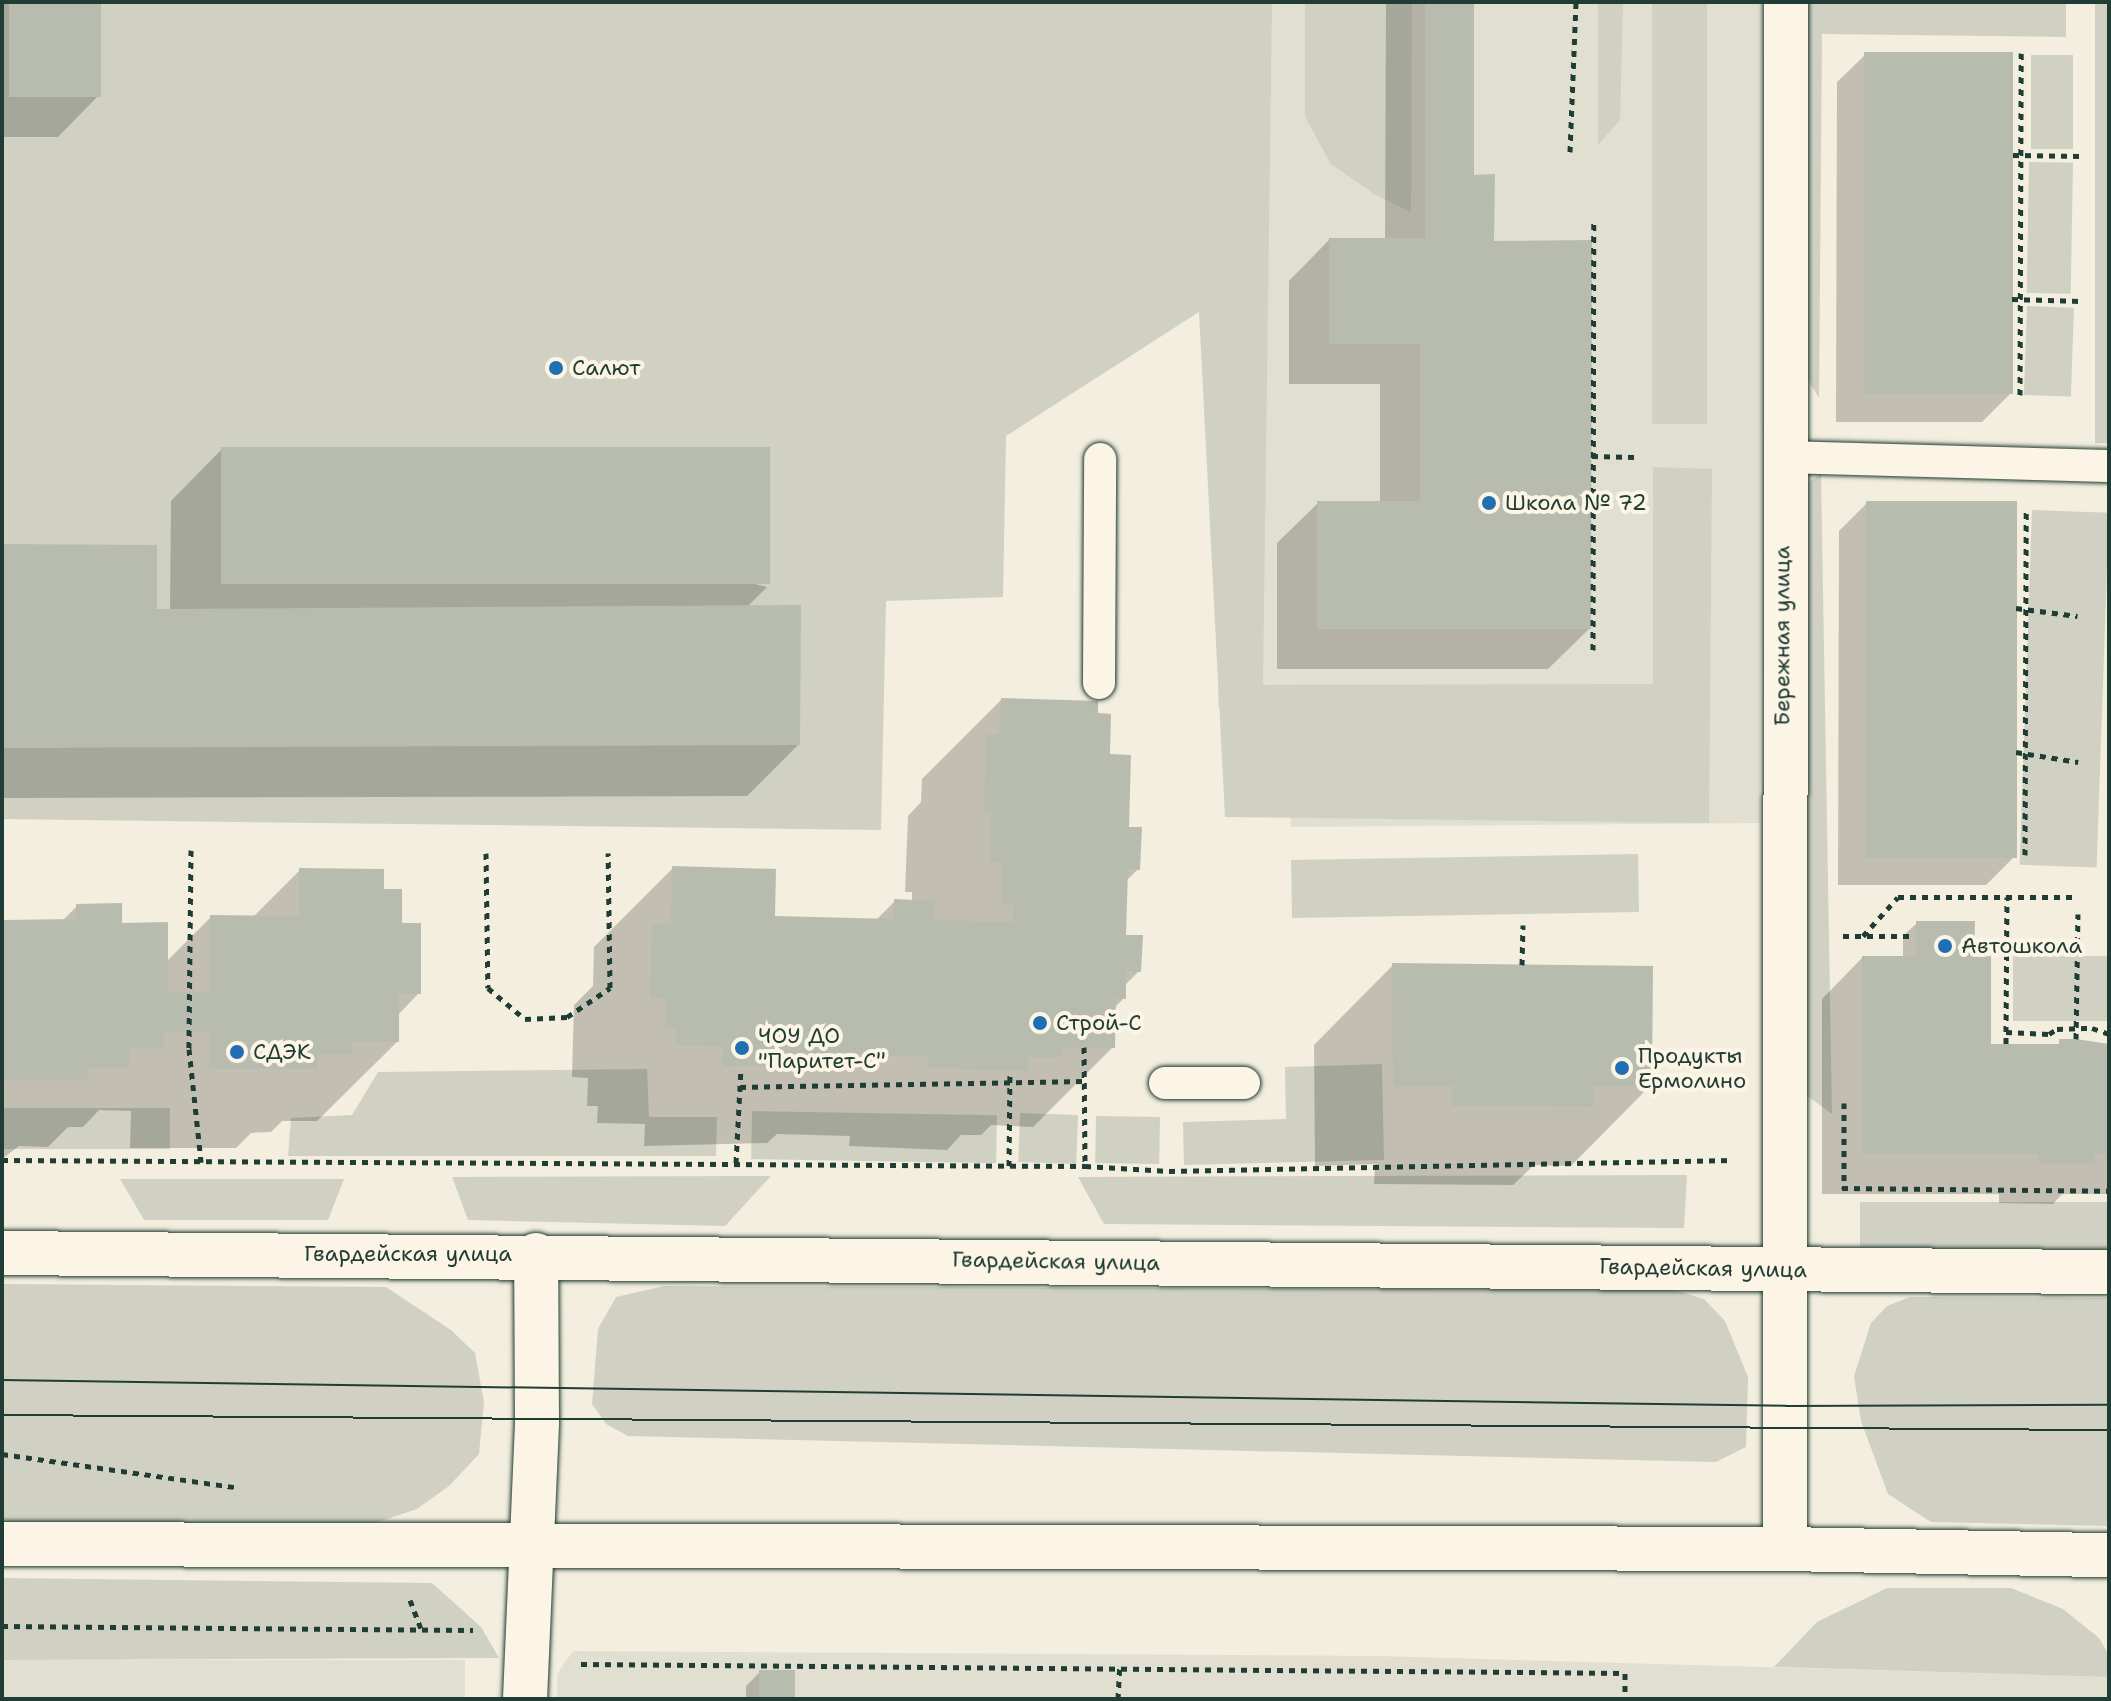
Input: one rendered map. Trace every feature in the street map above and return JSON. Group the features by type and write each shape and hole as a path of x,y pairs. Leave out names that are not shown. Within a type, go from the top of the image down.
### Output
{"street":[{"name":"Бережная улица","path":"1785,1549 1782,457 1786,2"},
{"name":"Гвардейская улица","path":"2,1253 536,1255 2109,1272"},
{"path":"524,1681 532,1544 536,1255"},
{"path":"2,1544 1785,1549 2109,1555"}],"lane":[{"path":"1782,457 2109,466"},
{"path":"1099,683 1100,459"},
{"path":"1165,1083 1244,1083"}],"path":[{"path":"1570,152 1576,2"},
{"path":"2020,395 2016,299 2021,53"},
{"path":"2013,155 2081,156"},
{"path":"1593,650 1594,223"},
{"path":"2016,299 2080,301"},
{"path":"1593,455 1634,457"},
{"path":"2025,855 2026,502"},
{"path":"2016,608 2077,616"},
{"path":"2016,752 2078,762"},
{"path":"191,850 189,1049 201,1162"},
{"path":"486,853 488,988 525,1019 567,1017 610,988 608,853"},
{"path":"1863,936 1898,897 2078,897"},
{"path":"2006,1044 2007,897"},
{"path":"2076,1039 2078,914"},
{"path":"1522,965 1523,925"},
{"path":"1843,936 1915,936"},
{"path":"2006,1032 2049,1034 2076,1028 2109,1034"},
{"path":"1084,1047 1085,1166"},
{"path":"736,1163 741,1068"},
{"path":"1009,1166 1010,1071"},
{"path":"740,1087 1085,1081"},
{"path":"2,1160 1085,1166 1169,1171 1743,1159"},
{"path":"1844,1189 2109,1191"},
{"path":"2,1626 473,1630 473,1646"},
{"path":"524,1681 1120,1666 1625,1673 1625,1699"},
{"path":"1118,1699 1120,1666"}],"shaded area":[{"name":"Салют","path":"2,2 1272,2 1263,685 1653,684 1653,467 1712,469 1709,823 1225,817 1199,312 1006,436 1003,597 886,601 881,830 2,819"},
{"name":"Школа № 72","path":"1220,2 1762,2 1760,823 1291,827 1286,748 1218,706"},
{"path":"1305,2 1412,2 1411,212 1374,194 1331,164 1305,117"},
{"path":"1598,2 1623,2 1620,120 1598,145"},
{"path":"1652,2 1707,2 1707,424 1652,424"},
{"path":"1803,2 2066,2 2066,37 1822,34 1819,398 1806,377"},
{"path":"2095,2 2109,2 2109,443 2095,443"},
{"path":"2031,55 2073,55 2073,149 2031,149"},
{"path":"2029,162 2073,163 2071,294 2027,293"},
{"path":"2027,306 2074,308 2071,397 2024,395"},
{"path":"1821,474 1832,1114 1798,1089 1805,484"},
{"path":"2032,510 2109,513 2097,867 2020,865"},
{"path":"1638,854 1639,912 1292,918 1291,860"},
{"path":"2013,956 2109,956 2109,1021 2013,1021"},
{"path":"1382,1064 1384,1160 1184,1165 1183,1122 1286,1119 1285,1067"},
{"path":"647,1069 649,1117 717,1117 716,1156 288,1156 291,1118 352,1115 378,1072"},
{"path":"2,1108 170,1108 170,1149 2,1149"},
{"path":"752,1111 997,1115 996,1163 751,1159"},
{"path":"1020,1113 1078,1115 1076,1164 1018,1162"},
{"path":"1096,1116 1160,1117 1159,1164 1095,1163"},
{"path":"1687,1175 1684,1228 1104,1224 1078,1177"},
{"path":"771,1176 725,1226 468,1220 452,1177"},
{"path":"120,1179 344,1179 328,1220 144,1220"},
{"path":"1860,1202 2109,1202 2109,1252 1860,1252"},
{"path":"2,1284 386,1287 451,1330 475,1353 484,1402 479,1454 449,1486 417,1509 360,1528 2,1526"},
{"path":"664,1286 1674,1290 1704,1299 1725,1321 1748,1377 1746,1447 1716,1462 628,1436 606,1424 592,1404 598,1329 616,1297"},
{"path":"1910,1297 2109,1298 2109,1526 1931,1522 1888,1494 1861,1421 1854,1376 1871,1323 1887,1306"},
{"path":"2,1578 432,1583 481,1627 499,1658 2,1660"},
{"path":"1887,1588 2011,1588 2063,1609 2099,1638 2109,1655 2109,1677 1774,1667 1817,1622"},
{"path":"573,1651 1377,1656 2109,1677 2109,1699 557,1699 557,1674"},
{"path":"2,1660 465,1660 465,1699 2,1699"}],"building":[{"path":"9,2 101,2 101,97 9,97"},
{"path":"1425,2 1474,2 1474,175 1495,174 1494,241 1592,240 1591,629 1317,629 1317,501 1420,501 1420,344 1329,344 1329,238 1425,238"},
{"path":"1864,52 2013,52 2013,394 1864,394"},
{"path":"221,447 770,447 770,584 221,584"},
{"path":"1866,501 2017,501 2017,858 1866,858"},
{"path":"2,544 157,545 157,609 801,605 800,745 2,748"},
{"path":"1001,698 1098,701 1098,713 1111,714 1110,754 1131,755 1129,827 1142,827 1140,870 1128,869 1126,935 1143,935 1141,972 1126,971 1126,999 1116,998 1115,1048 1062,1047 1062,1057 1028,1057 1028,1071 927,1068 928,1057 849,1055 849,1065 722,1067 723,1046 676,1045 676,1028 665,1028 666,999 650,998 652,924 671,924 672,866 776,869 775,916 893,919 894,899 935,901 935,920 1013,922 1013,905 1002,905 1002,863 990,863 991,813 984,813 986,735 999,734"},
{"path":"299,868 384,869 384,889 402,889 402,923 421,923 421,994 399,994 399,1042 352,1042 352,1054 318,1055 317,1069 209,1069 209,1032 164,1032 164,1049 129,1048 129,1068 88,1068 88,1080 2,1080 2,920 77,919 76,904 122,903 122,923 168,922 168,992 209,992 210,915 299,916"},
{"path":"1916,921 1975,921 1974,957 1991,956 1991,1044 2059,1044 2059,1039 2076,1039 2109,1044 2109,1154 2095,1154 2095,1164 2039,1163 2039,1154 1862,1154 1862,956 1916,956"},
{"path":"1392,963 1653,966 1652,1087 1594,1086 1594,1107 1452,1106 1453,1086 1393,1087"},
{"path":"759,1670 795,1670 795,1699 759,1699"}],"tram line":[{"path":"2,1380 1786,1406 2109,1405"},
{"path":"2,1415 2109,1430"}],"place":[{"name":"Салют","path":"556,368"},
{"name":"Школа № 72","path":"1489,503"},
{"name":"Автошкола","path":"1945,946"},
{"name":"Строй-С","path":"1040,1023"},
{"name":"ЧОУ ДО \"Паритет-С\"","path":"742,1048"},
{"name":"СДЭК","path":"237,1052"},
{"name":"Продукты Ермолино","path":"1622,1068"}]}
